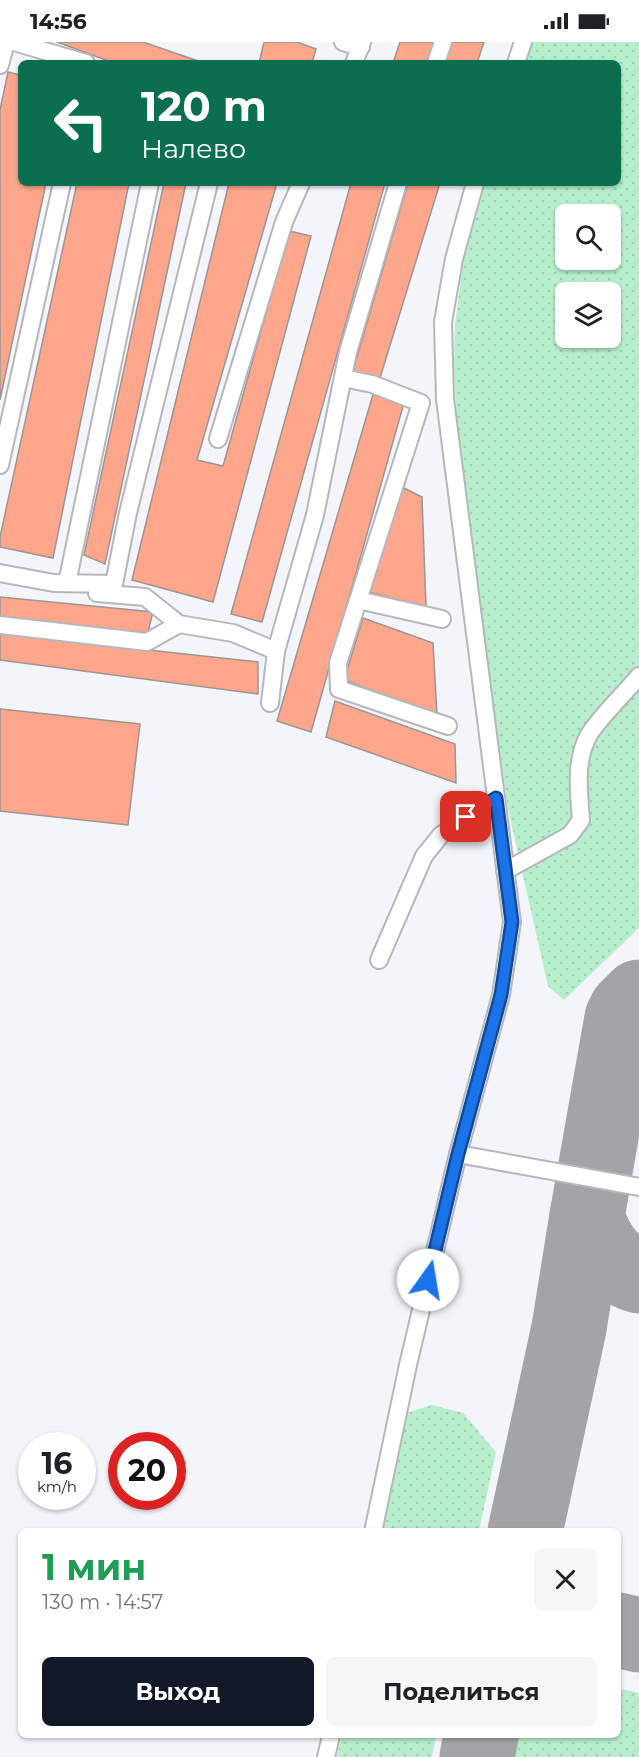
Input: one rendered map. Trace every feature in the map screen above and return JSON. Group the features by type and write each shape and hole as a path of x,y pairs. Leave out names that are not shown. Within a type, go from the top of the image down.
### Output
{"lane":[{"path":"0,65 6,42"},
{"path":"14,42 76,60"},
{"path":"342,42 359,51"},
{"path":"437,60 443,42"},
{"path":"517,60 523,42"},
{"path":"0,465 61,186"},
{"path":"67,584 149,186"},
{"path":"0,573 54,583 114,585 128,513 208,186"},
{"path":"218,440 284,222 300,186"},
{"path":"270,703 276,651 315,515 348,352 397,186"},
{"path":"374,1528 408,1365 458,1154 501,995 512,922 445,399 443,322 454,259 475,186"},
{"path":"343,378 372,384 421,403 338,663 339,689 448,726"},
{"path":"0,585 145,597 179,624 232,633 276,651"},
{"path":"358,600 442,620"},
{"path":"0,625 147,642 179,624"},
{"path":"506,871 570,835 581,820 580,760 590,734 639,676"},
{"path":"379,960 424,856 441,836 496,798"},
{"path":"458,1154 639,1187"},
{"path":"326,1757 331,1738"}],"green space":[{"path":"529,42 639,42 639,928 564,1000 548,986 508,809 457,434 455,324 463,264 484,186 621,186 621,60 523,60"},
{"path":"431,1405 463,1413 496,1452 480,1528 384,1528 407,1413"},
{"path":"621,1689 639,1693 639,1757 508,1757 512,1738 621,1738"},
{"path":"342,1738 436,1738 432,1757 337,1757"}],"building":[{"path":"57,42 143,42 195,60 106,60"},
{"path":"264,42 297,42 316,49 313,60 260,60"},
{"path":"400,42 435,42 428,60 394,60"},
{"path":"449,42 484,42 478,60 444,60"},
{"path":"8,72 18,74 18,186 45,186 0,400 0,110"},
{"path":"76,186 128,186 53,558 0,547 0,537"},
{"path":"163,186 185,186 105,564 84,555"},
{"path":"228,186 276,186 197,460 223,466 289,231 311,236 213,602 132,580"},
{"path":"350,186 384,186 262,622 231,614"},
{"path":"407,186 439,186 379,381 352,374"},
{"path":"374,391 404,403 311,732 277,721"},
{"path":"402,487 422,497 426,607 368,592"},
{"path":"0,597 153,612 147,636 0,620"},
{"path":"363,618 433,643 437,715 344,680"},
{"path":"0,631 258,662 258,694 0,660"},
{"path":"335,701 455,744 456,783 326,737"},
{"path":"0,709 140,724 128,825 0,811"}],"taxiway":[{"path":"639,997 626,1010 622,1018 587,1216 594,1236 605,1253 620,1267 639,1276"},
{"path":"526,1528 569,1328 587,1216"},
{"path":"621,1631 639,1635"},
{"path":"477,1757 481,1738"}],"route":[{"path":"428,1280 458,1154 501,995 512,922 496,798 466,817"}]}
